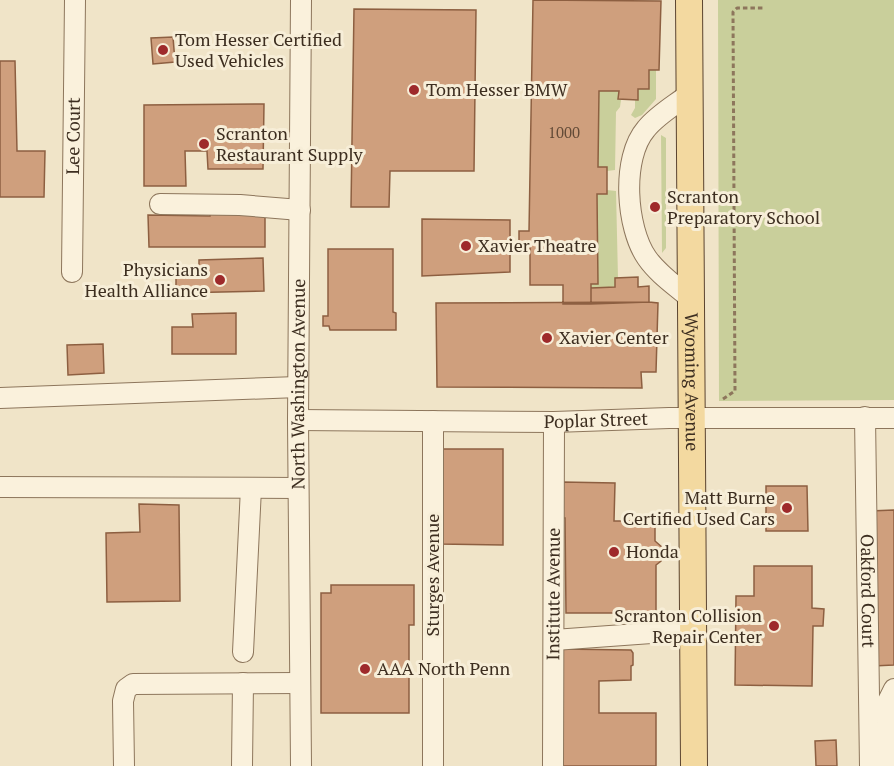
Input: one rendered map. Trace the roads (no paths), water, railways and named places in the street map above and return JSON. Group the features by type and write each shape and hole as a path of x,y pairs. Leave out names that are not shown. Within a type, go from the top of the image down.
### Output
{"main road":[{"name":"Wyoming Avenue","path":"689,0 694,766"}],"street":[{"name":"Lee Court","path":"72,272 75,0"},
{"name":"North Washington Avenue","path":"301,0 298,387 301,766"},
{"path":"689,94 645,130 637,144 629,188 632,219 641,248 657,270 691,299"},
{"path":"160,204 240,205 300,210"},
{"path":"0,398 298,387"},
{"name":"Poplar Street","path":"298,420 554,422 692,417 894,418"},
{"name":"Oakford Court","path":"865,417 870,766"},
{"name":"Sturges Avenue","path":"433,421 434,766"},
{"name":"Institute Avenue","path":"554,422 554,766"},
{"path":"0,487 298,488"},
{"path":"243,652 251,488"},
{"path":"554,640 693,630"},
{"path":"242,766 243,683"},
{"path":"124,766 123,701 126,689 133,684 300,683"},
{"path":"884,766 889,760 887,703 894,689"}],"place":[{"name":"Tom Hesser Certified Used Vehicles","path":"163,50"},
{"name":"Tom Hesser BMW","path":"414,90"},
{"name":"Scranton Restaurant Supply","path":"204,144"},
{"name":"Scranton Preparatory School","path":"655,207"},
{"name":"Xavier Theatre","path":"466,246"},
{"name":"Physicians Health Alliance","path":"220,280"},
{"name":"Xavier Center","path":"547,338"},
{"name":"Matt Burne Certified Used Cars","path":"787,508"},
{"name":"Honda","path":"614,552"},
{"name":"Scranton Collision Repair Center","path":"774,626"},
{"name":"AAA North Penn","path":"365,669"}]}
